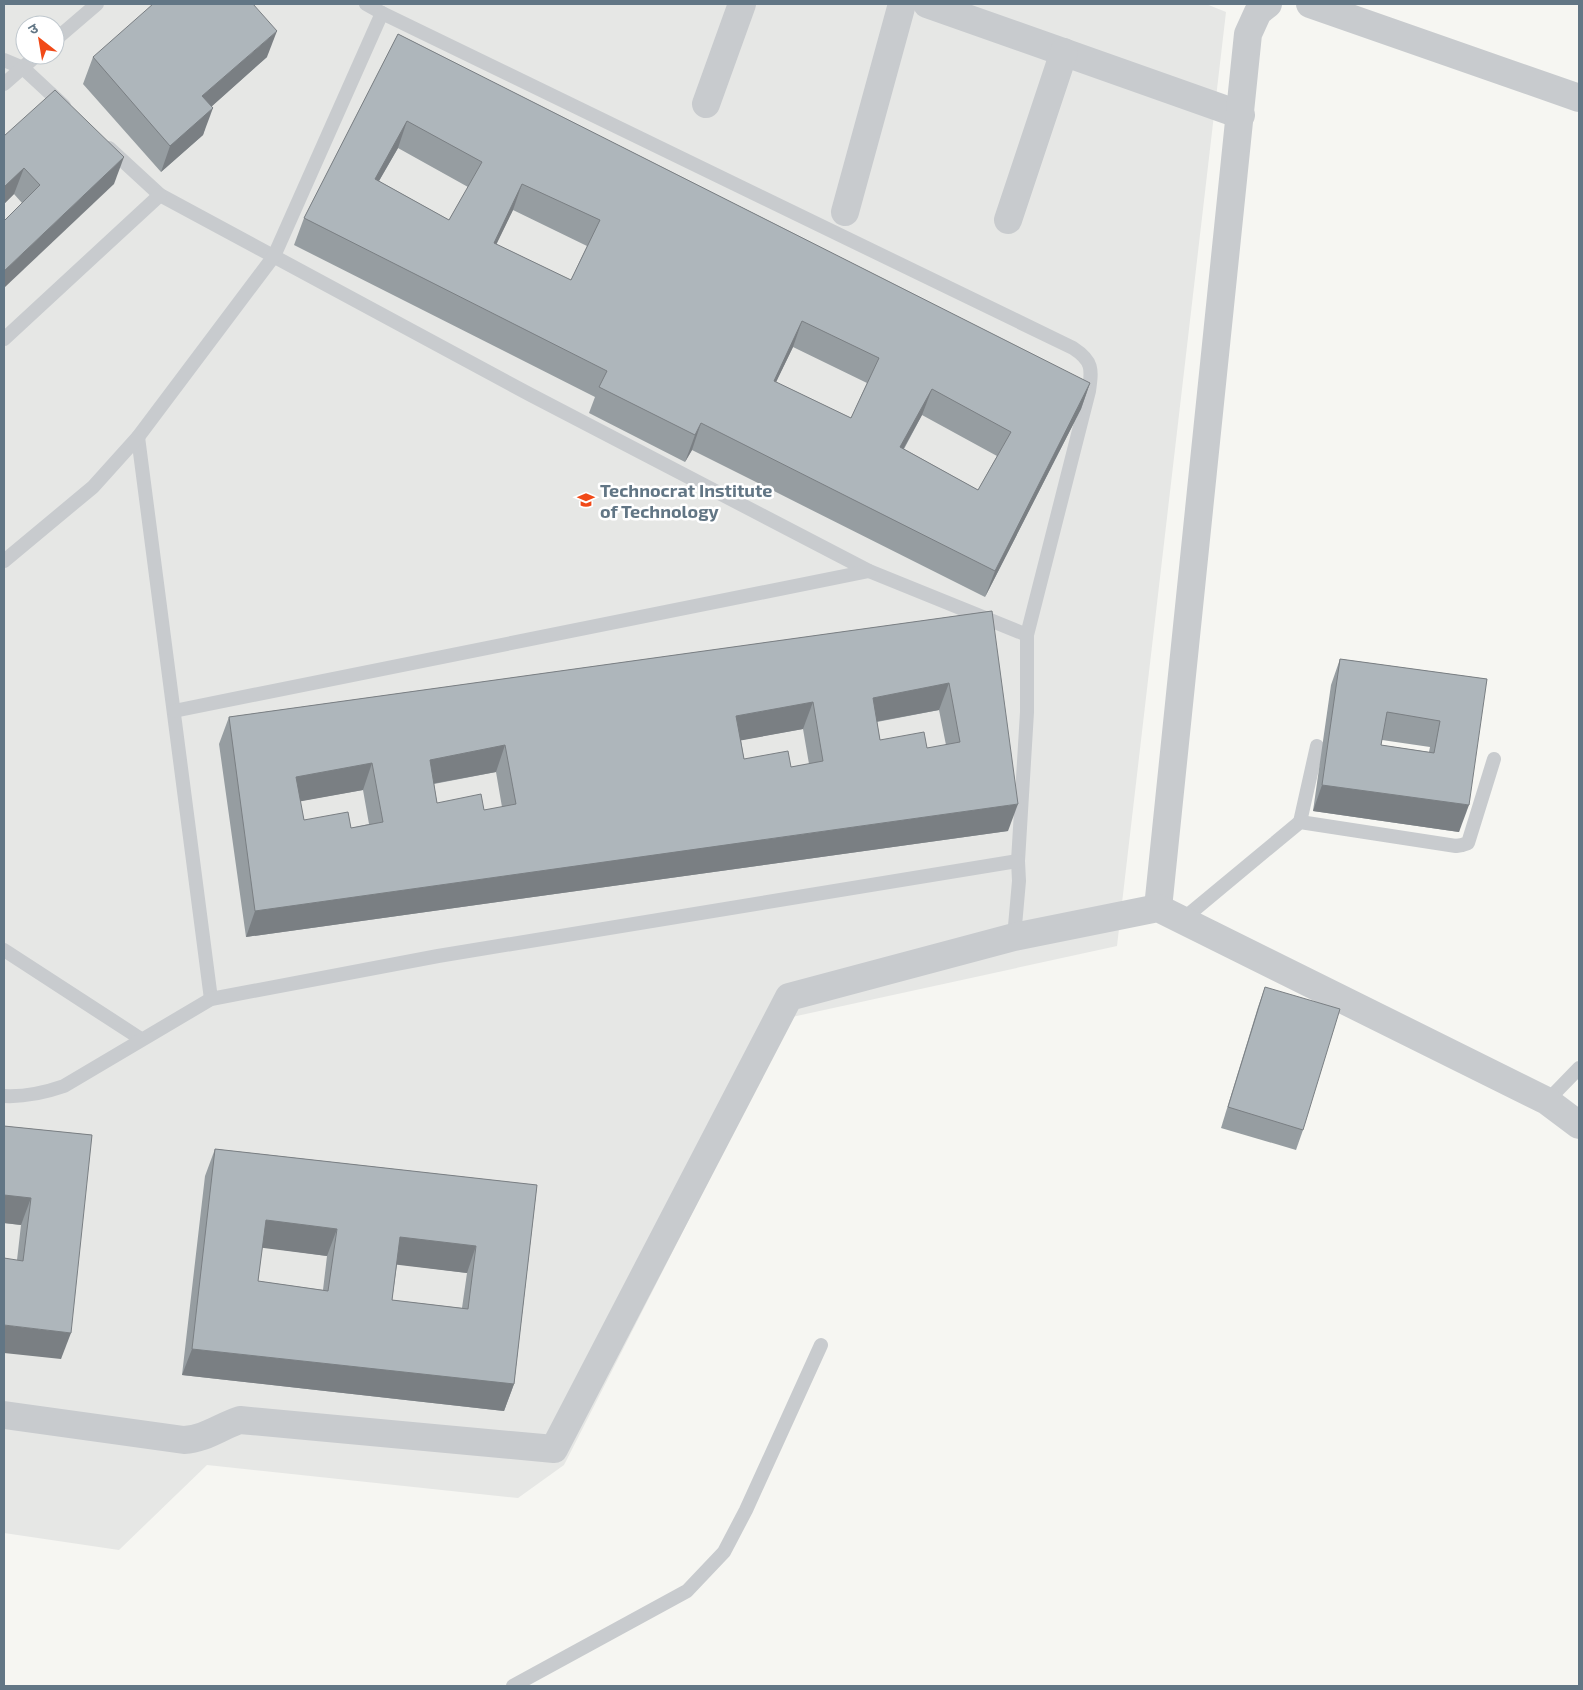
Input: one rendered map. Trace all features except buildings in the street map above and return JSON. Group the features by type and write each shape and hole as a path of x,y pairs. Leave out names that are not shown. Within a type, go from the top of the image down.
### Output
{"street":[{"path":"706,104 742,4"},
{"path":"844,212 902,4"},
{"path":"927,4 1241,115"},
{"path":"1158,908 1248,34 1258,12 1268,4"},
{"path":"1310,4 1579,98"},
{"path":"1008,220 1064,52"},
{"path":"4,1415 184,1440 195,1439 226,1424 240,1420 554,1449 788,997 1014,937 1158,908 1546,1101 1579,1124"}],"lane":[{"path":"65,31 97,4"},
{"path":"366,4 1073,348 1084,356 1090,365 1092,375 1089,391 1026,636 1027,712 1018,861 1019,881 1014,937"},
{"path":"4,561 93,487 138,437 274,256 382,13"},
{"path":"4,60 22,68 73,114"},
{"path":"4,84 25,65"},
{"path":"102,141 160,195 529,394 869,571 1026,636"},
{"path":"4,339 160,195"},
{"path":"138,437 211,999"},
{"path":"174,711 869,571"},
{"path":"1182,920 1300,822 1317,746"},
{"path":"1300,822 1462,846 1468,843 1471,838 1494,759"},
{"path":"4,1096 44,1093 64,1086 211,999 438,956 1018,861"},
{"path":"4,950 141,1039"},
{"path":"1546,1101 1579,1068"},
{"path":"513,1686 687,1591 724,1552 746,1510 821,1345"}],"shaded area":[{"name":"Technocrat Institute of Technology","path":"4,4 1206,4 1226,12 1117,946 792,1017 564,1465 518,1498 207,1465 119,1550 4,1533"}],"place":[{"name":"Technocrat Institute of Technology","path":"586,500"}]}
